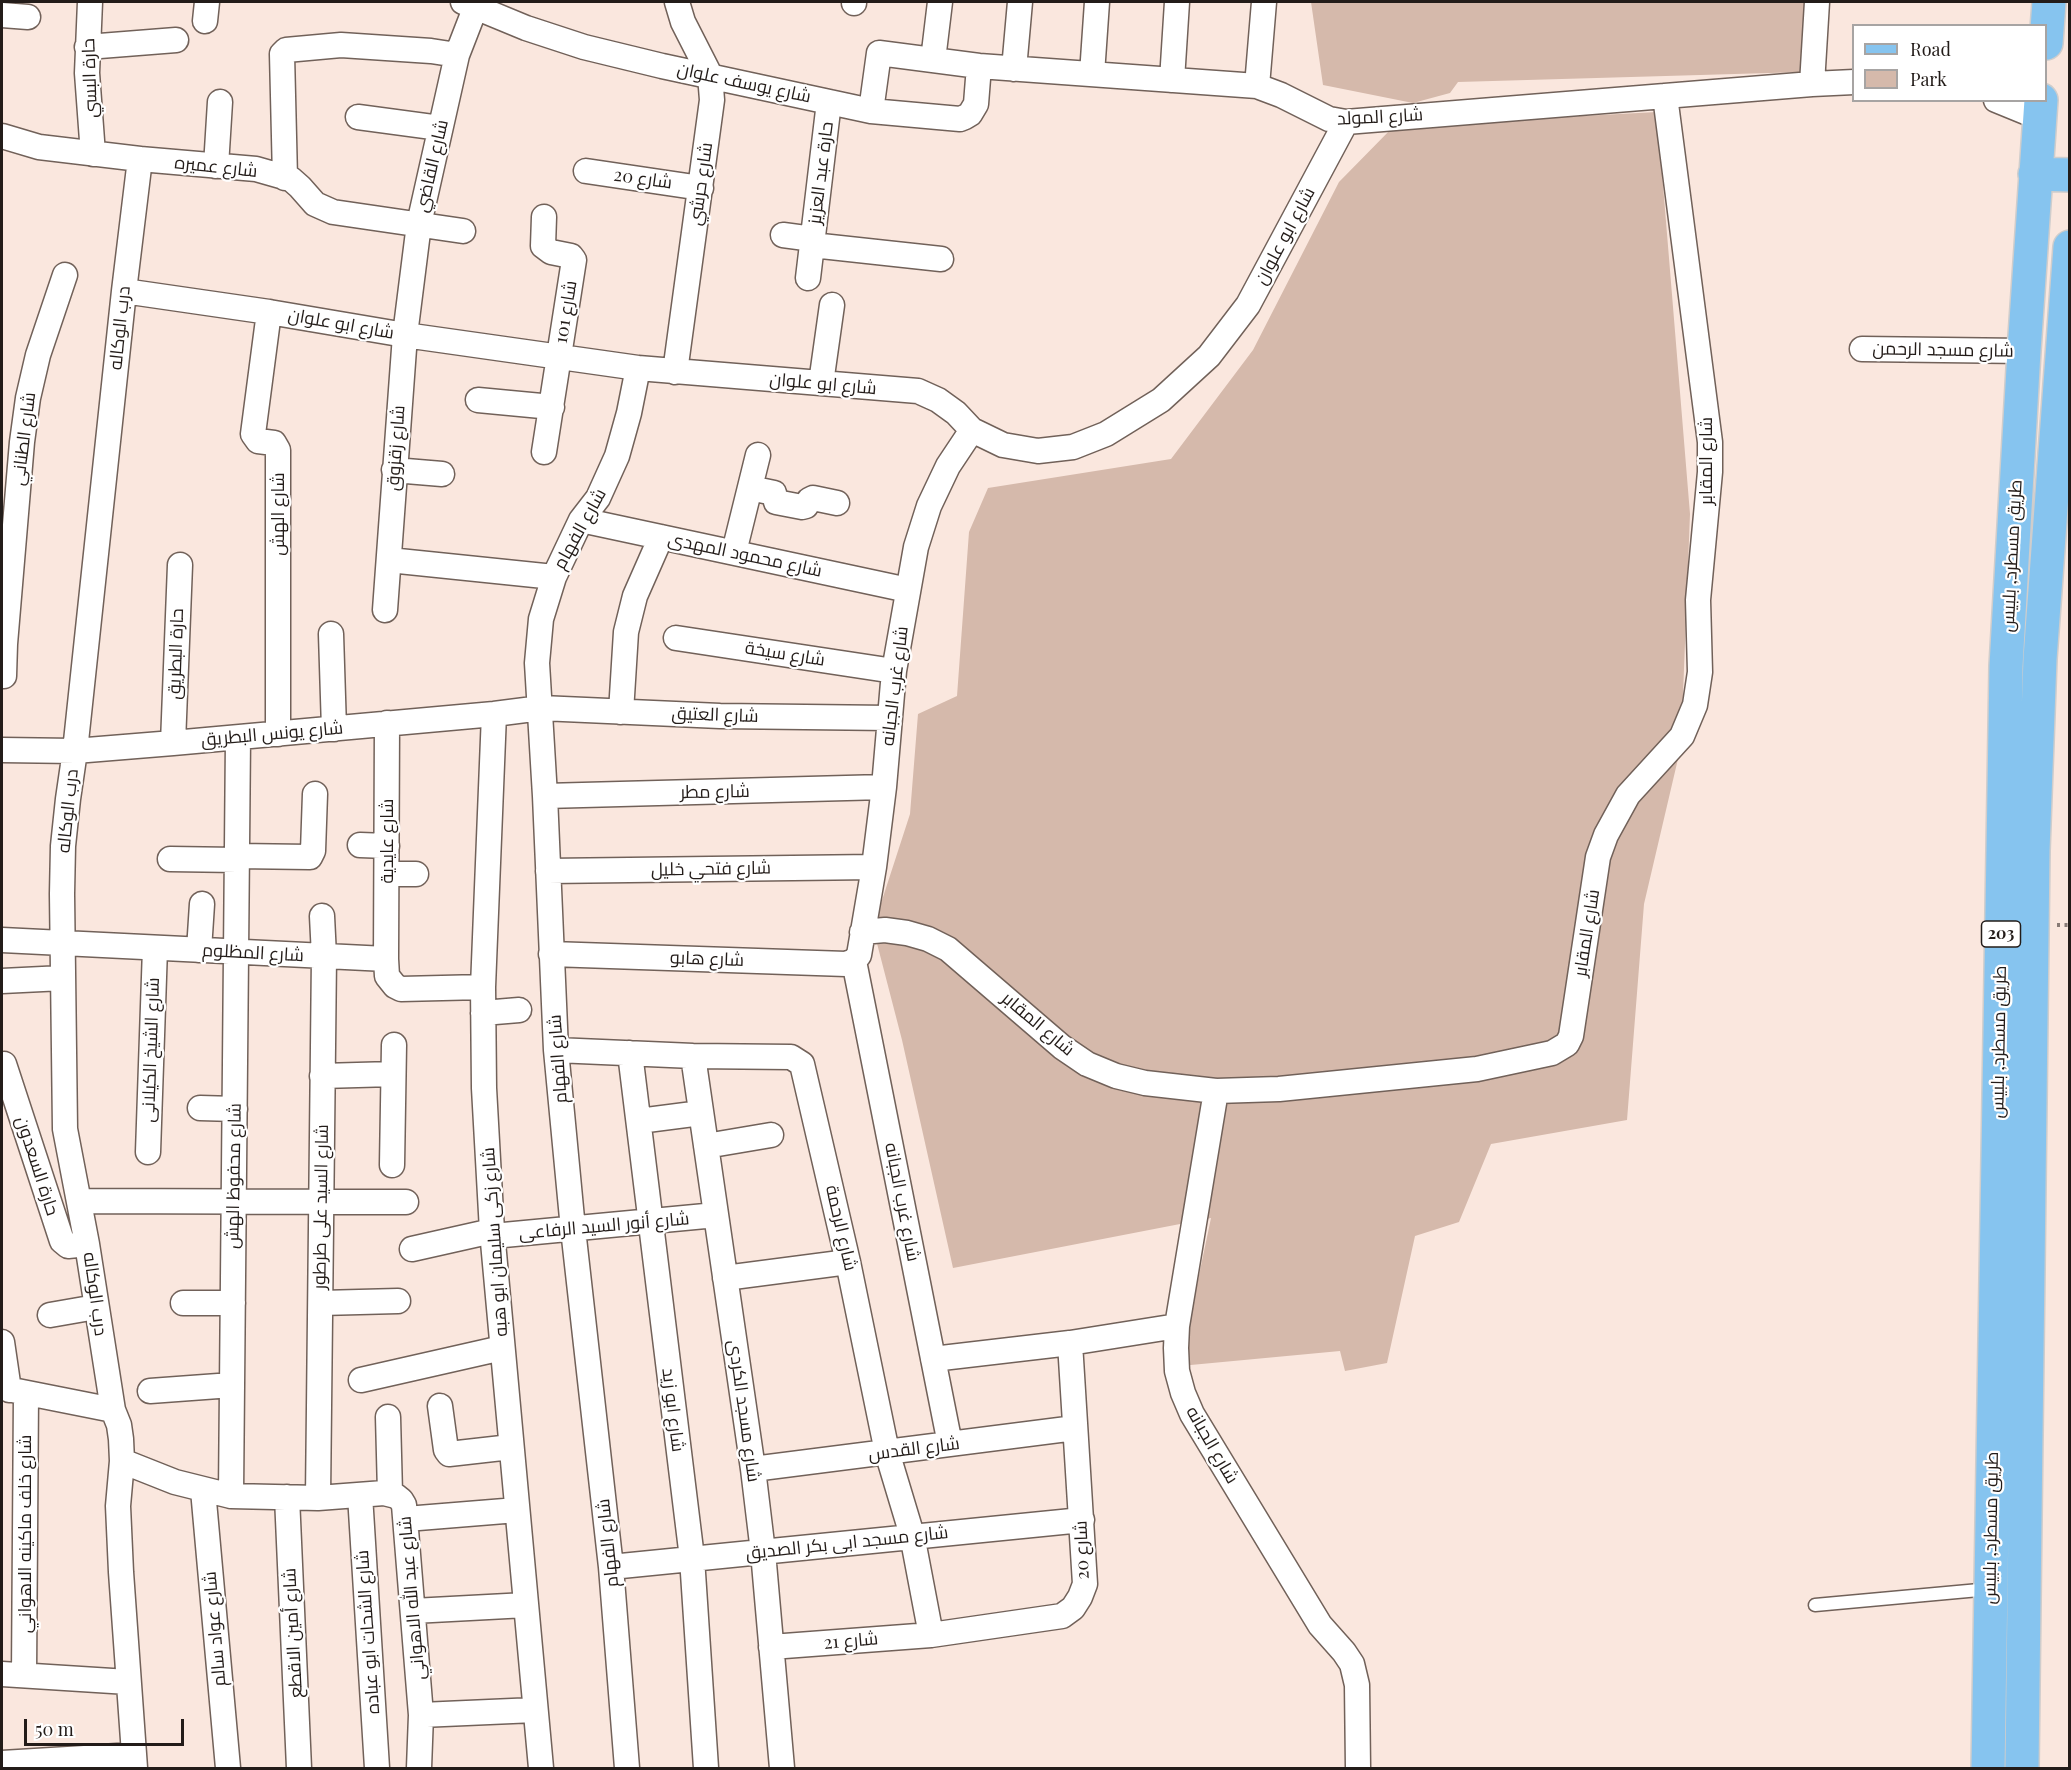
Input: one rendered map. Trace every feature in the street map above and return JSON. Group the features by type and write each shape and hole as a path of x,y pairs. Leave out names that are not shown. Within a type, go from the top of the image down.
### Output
{"main road":[{"path":"2047,29 2049,2"},
{"name":"طريق مسطرد, بلبيس","path":"1988,1768 1989,1589 2006,666 2040,109"},
{"path":"2035,174 2070,175"},
{"name":"طريق مسطرد, بلبيس","path":"2022,1768 2033,851 2040,659 2070,247"}],"street":[{"name":"حارة البسي","path":"90,2 87,47 93,154"},
{"name":"شارع حرشي","path":"675,372 712,100 710,75 683,22 677,2"},
{"path":"933,60 940,2"},
{"path":"1014,69 1020,2"},
{"path":"1092,74 1097,2"},
{"path":"1172,80 1177,2"},
{"path":"1257,86 1264,2"},
{"path":"1812,84 1817,2"},
{"name":"شارع يوسف علوان","path":"473,3 526,28 584,47 871,111 960,119 965,117 970,114 976,104 979,66"},
{"name":"شارع القاضي","path":"405,335 419,224 457,56 473,3"},
{"path":"2,15 28,16"},
{"path":"87,47 176,40"},
{"path":"285,178 282,54 286,50 341,45 431,51 457,56"},
{"name":"شارع المولد","path":"871,111 879,53 979,66 1257,86 1281,95 1329,119 1346,122 1852,82"},
{"name":"شارع المقابر","path":"858,949 885,930 928,939 948,949 1062,1047 1088,1064 1116,1076 1145,1083 1216,1091 1279,1089 1477,1069 1552,1053 1567,1044 1571,1036 1598,857 1616,814 1629,795 1682,736 1695,705 1700,672 1698,600 1710,471 1710,442 1665,96"},
{"path":"216,166 220,102"},
{"name":"حارة عبد العزيز","path":"808,278 829,102"},
{"path":"2002,102 2040,109"},
{"path":"358,117 440,128"},
{"name":"شارع ابو علوان","path":"124,291 405,335 638,368 918,391 938,400 956,413 972,430 1002,445 1038,451 1073,447 1106,434 1161,400 1209,356 1248,305 1346,122"},
{"name":"شارع عميره","path":"2,136 39,147 256,169 285,178 300,187 315,204 333,212 463,231"},
{"name":"درب الوكاله","path":"134,1762 118,1506 122,1461 119,1425 113,1410 87,1244 65,1129 63,846 140,159"},
{"name":"شارع 20","path":"586,171 701,188"},
{"name":"شارع 101","path":"544,217 543,246 550,252 571,256 574,260 560,357"},
{"path":"783,235 813,242"},
{"name":"حارة عبد العزيز","path":"813,242 941,259"},
{"name":"شارع الطناني","path":"4,676 3,644 28,398 38,355 65,275"},
{"path":"821,383 832,305"},
{"name":"شارع الهش","path":"269,312 253,434 258,441 274,443 278,450 278,734"},
{"name":"شارع زقزوق","path":"385,610 405,335"},
{"name":"شارع مسجد الرحمن","path":"1862,349 2024,351"},
{"path":"544,452 560,357"},
{"name":"شارع الفهام","path":"627,1768 611,1567 573,1229 556,1050 537,663 542,619 554,576 581,520 598,498 617,456 638,368"},
{"path":"478,400 552,408"},
{"name":"شارع غرب الجبانه","path":"950,1444 858,949 874,867 884,788 894,671 916,547 929,506 948,466 972,430"},
{"path":"734,552 759,455"},
{"path":"394,470 442,474"},
{"path":"750,488 774,493 776,502 802,507 813,498 837,503"},
{"name":"شارع محمود المهدى","path":"581,520 908,590"},
{"path":"621,712 626,632 635,596 661,537"},
{"path":"388,560 554,576"},
{"name":"حارة البطريق","path":"173,743 180,566"},
{"path":"330,634 334,729"},
{"name":"شارع سيخة","path":"676,638 894,671"},
{"name":"شارع يونس البطريق","path":"2,750 75,751 238,738 541,708"},
{"name":"شارع العتيق","path":"541,708 890,718"},
{"name":"شارع زكى سليمان ابو هبه","path":"494,714 483,987 484,1088 502,1348 541,1768"},
{"name":"شارع عايدية","path":"386,959 387,723"},
{"name":"شارع محفوظ الهش","path":"231,1496 238,738"},
{"name":"شارع مطر","path":"545,796 884,788"},
{"path":"170,859 310,857 313,851 315,794"},
{"path":"360,845 387,846"},
{"name":"شارع فتحي خليل","path":"548,871 874,867"},
{"path":"387,874 416,874"},
{"path":"199,950 202,904"},
{"name":"شارع السيد على طرطور","path":"318,1498 324,956 322,916"},
{"name":"شارع المظلوم","path":"2,939 386,959"},
{"name":"شارع الشيخ الكيلانى","path":"148,1152 155,948"},
{"name":"شارع هابو","path":"551,954 846,964 858,949"},
{"path":"386,959 387,976 395,986 401,988 483,987"},
{"path":"2,981 63,978"},
{"path":"483,1012 519,1010"},
{"path":"392,1165 394,1045"},
{"name":"شارع الرحمة","path":"556,1050 693,1056 792,1057 802,1064 848,1262 887,1452 912,1535 931,1635"},
{"name":"شارع ابو زيد","path":"630,1053 650,1222 646,1272 692,1558 706,1768"},
{"name":"شارع مسجد الكردى","path":"693,1056 753,1469 782,1768"},
{"name":"حارة السعدون","path":"4,1064 62,1241 68,1246 87,1244"},
{"path":"322,1076 393,1074"},
{"name":"شارع الجبانه","path":"1216,1091 1177,1326 1178,1371 1183,1393 1192,1414 1320,1625 1352,1664 1357,1685 1358,1768"},
{"path":"200,1108 235,1109"},
{"path":"639,1121 701,1113"},
{"path":"706,1146 771,1135"},
{"path":"79,1201 406,1202"},
{"name":"شارع أنور السيد الرفاعى","path":"412,1249 493,1234 573,1229 716,1215"},
{"path":"725,1278 848,1262"},
{"path":"321,1304 398,1301"},
{"path":"183,1304 233,1303"},
{"path":"50,1315 96,1307"},
{"path":"933,1359 1070,1343 1177,1326"},
{"name":"شارع خلف ماكينه الاهواني","path":"2,1342 12,1390 13,1674"},
{"name":"شارع 20","path":"931,1635 1062,1616 1073,1608 1080,1597 1085,1584 1070,1343"},
{"path":"361,1380 502,1348"},
{"path":"150,1391 232,1385"},
{"path":"12,1390 113,1410"},
{"path":"440,1406 446,1450 449,1454 511,1447"},
{"path":"388,1417 390,1493"},
{"name":"شارع القدس","path":"753,1469 1076,1428"},
{"name":"شارع عبد الله الاهواني","path":"122,1461 175,1482 231,1496 318,1498 390,1493 396,1496 404,1505 406,1519 421,1715 419,1768"},
{"name":"شارع عواد سالم","path":"203,1490 228,1768"},
{"name":"شارع الشحات ابو عباده","path":"360,1495 377,1768"},
{"name":"شارع أمين الاقطع","path":"287,1497 299,1768"},
{"path":"406,1519 517,1510"},
{"name":"شارع مسجد ابى بكر الصديق","path":"611,1567 912,1535 1082,1520"},
{"path":"413,1611 526,1605"},
{"name":"شارع 21","path":"771,1647 931,1635"},
{"path":"13,1674 128,1682"},
{"path":"421,1715 535,1710"},
{"path":"2,1763 134,1762"}],"lane":[{"path":"1815,1605 1989,1589"}],"green space":[{"path":"1311,2 1809,2 1804,72 1458,82 1450,93 1413,103 1323,85"},
{"path":"1657,112 1690,514 1681,746 1644,904 1627,1120 1491,1144 1459,1222 1415,1236 1387,1363 1345,1371 1340,1351 1180,1366 1211,1218 953,1268 902,1040 873,928 910,814 918,714 957,696 969,532 988,488 1171,459 1253,350 1339,182 1394,126"}]}
